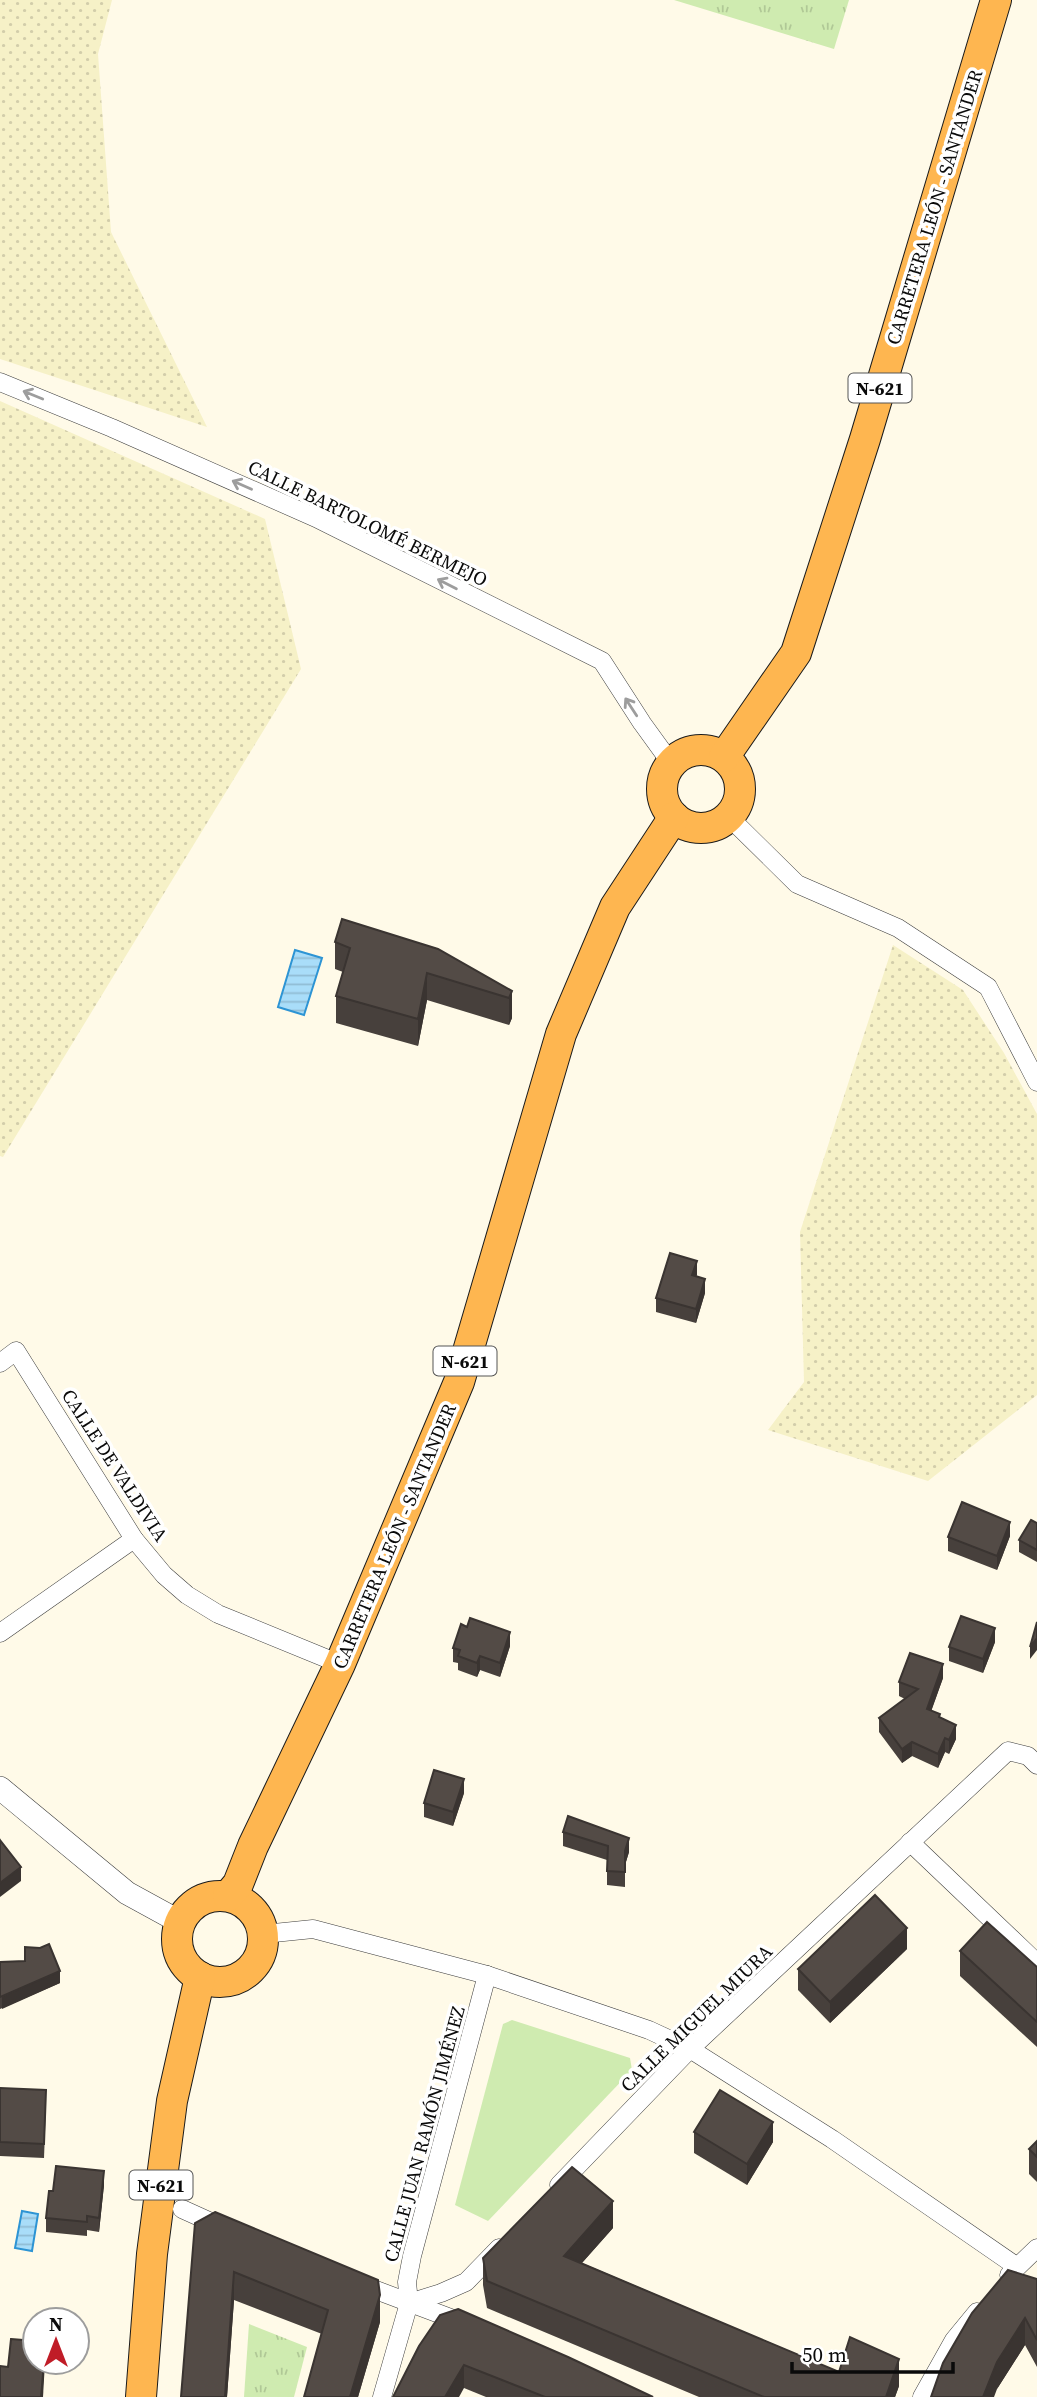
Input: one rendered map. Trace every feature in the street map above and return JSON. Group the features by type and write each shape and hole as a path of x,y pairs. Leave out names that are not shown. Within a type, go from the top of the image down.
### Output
{"highway":[{"name":"CARRETERA LEÓN - SANTANDER","path":"724,757 796,653 865,439 996,0"},
{"path":"694,750 714,752 724,757 736,771 740,784 740,794 728,816 712,826 697,828 674,817 664,803 661,789 664,775 671,763 682,754 694,750"},
{"name":"CARRETERA LEÓN - SANTANDER","path":"228,1896 237,1884 340,1664 459,1382 561,1034 615,906 674,817"},
{"path":"215,1895 228,1896 241,1900 252,1909 264,1934 263,1948 258,1961 248,1972 228,1982 211,1981 188,1968 181,1956 177,1942 180,1922 192,1906 203,1899 215,1895"},
{"name":"N-621","path":"141,2397 152,2254 170,2113 200,1977"}],"street":[{"name":"CALLE BARTOLOMÉ BERMEJO","path":"0,382 316,518 602,661 671,763"},
{"path":"728,816 797,884 898,928 988,987 1037,1082"},
{"name":"CALLE DE VALDIVIA","path":"0,1363 16,1351 134,1539 164,1575 187,1595 218,1614 340,1664"},
{"path":"0,1633 134,1539"},
{"name":"CALLE MIGUEL MIURA","path":"546,2199 690,2049 1008,1751 1034,1757"},
{"path":"0,1788 127,1893 180,1922"},
{"path":"910,1842 1037,1963"},
{"path":"264,1934 313,1929 487,1975 649,2030 690,2049 1029,2261 991,2295 954,2340 922,2397"},
{"name":"CALLE JUAN RAMÓN JIMÉNEZ","path":"382,2397 409,2303 407,2282 412,2256 487,1975"},
{"path":"183,2209 242,2236"},
{"path":"409,2303 466,2282 508,2238"},
{"path":"350,2280 478,2328"}],"shaded area":[{"path":"0,0 112,0 98,54 111,232 207,427 0,359"},
{"path":"0,401 265,519 301,669 3,1157 0,1156"},
{"path":"893,945 963,990 1004,1053 1037,1114 1037,1395 928,1481 768,1430 804,1382 800,1232"}],"green space":[{"path":"674,0 849,0 834,49"},
{"path":"512,2020 630,2058 632,2070 488,2221 455,2205 503,2024"},
{"path":"249,2324 307,2347 294,2397 244,2397"}],"water":[{"path":"295,950 322,958 304,1015 278,1007"},
{"path":"22,2211 38,2214 32,2251 15,2248"}],"building":[{"path":"342,919 438,949 512,991 509,998 427,973 418,1019 336,996 350,948 335,942"},
{"path":"670,1253 697,1261 692,1275 705,1279 696,1309 656,1298"},
{"path":"962,1502 1010,1522 997,1556 948,1537"},
{"path":"1031,1520 1037,1523 1037,1550 1019,1540"},
{"path":"961,1616 995,1628 983,1659 949,1647"},
{"path":"470,1618 510,1632 500,1663 480,1656 477,1663 458,1656 460,1650 453,1648 461,1624 467,1627"},
{"path":"1037,1622 1037,1638 1030,1647"},
{"path":"910,1653 943,1664 927,1709 956,1725 949,1740 945,1738 938,1754 912,1742 902,1749 879,1718 918,1689 899,1682"},
{"path":"434,1770 464,1779 453,1812 424,1803"},
{"path":"568,1816 629,1838 625,1851 625,1872 607,1871 608,1846 563,1832"},
{"path":"0,1840 21,1867 0,1883"},
{"path":"875,1895 907,1928 830,2002 798,1969"},
{"path":"987,1922 1037,1967 1037,2022 960,1951"},
{"path":"49,1944 60,1971 0,1997 0,1962 25,1961 25,1947 40,1948"},
{"path":"0,2088 46,2090 44,2144 0,2142"},
{"path":"720,2090 773,2122 747,2164 694,2132"},
{"path":"1037,2141 1037,2157 1029,2149"},
{"path":"56,2166 104,2171 99,2218 87,2216 87,2222 46,2218 49,2191 53,2191"},
{"path":"572,2167 613,2201 564,2256 839,2372 850,2337 899,2359 886,2397 764,2397 487,2281 483,2258"},
{"path":"215,2212 378,2280 380,2295 350,2397 304,2397 328,2310 234,2272 225,2397 181,2397 195,2223"},
{"path":"1008,2270 1037,2279 1037,2340 1025,2318 997,2362 983,2397 931,2397 943,2363 972,2313"},
{"path":"458,2309 653,2397 545,2397 464,2365 445,2397 393,2397 419,2346 440,2315"},
{"path":"11,2339 21,2340 21,2376 43,2376 41,2397 0,2397 0,2366 8,2367"}]}
